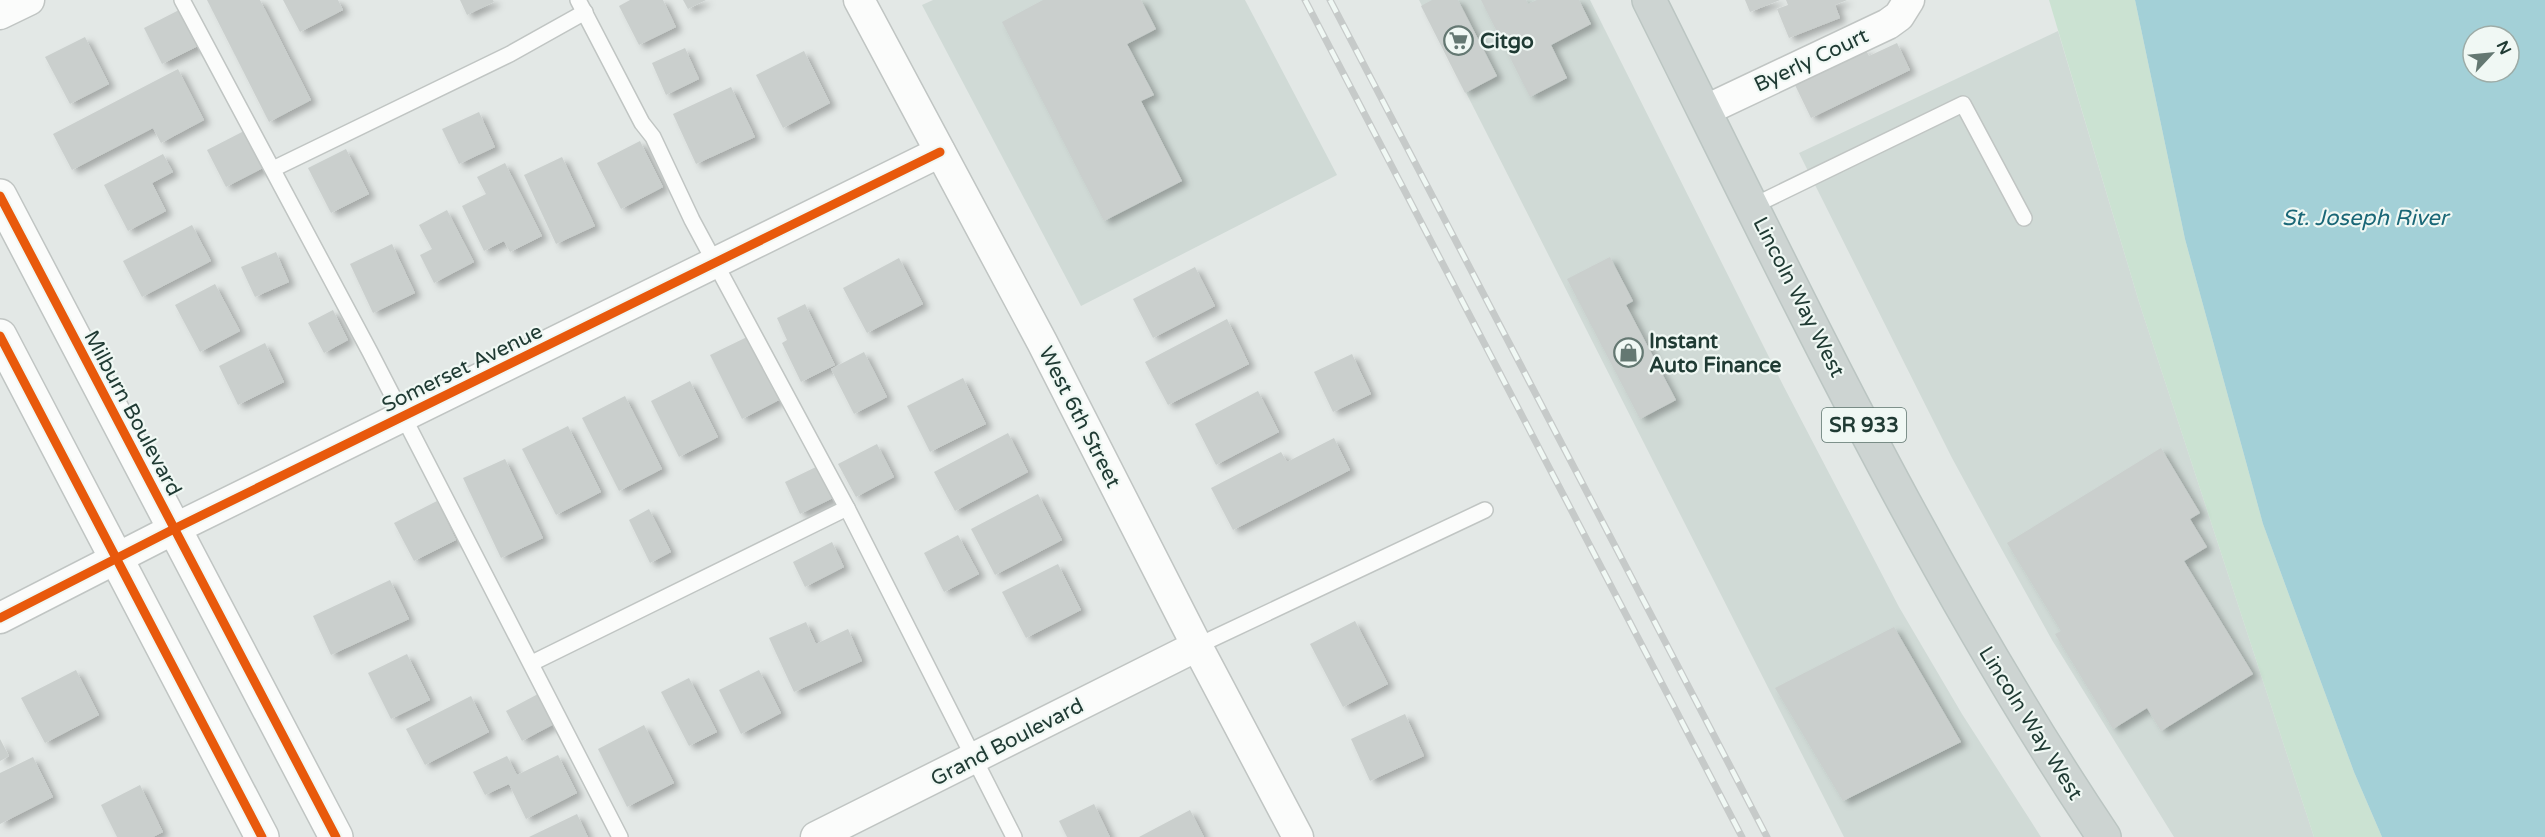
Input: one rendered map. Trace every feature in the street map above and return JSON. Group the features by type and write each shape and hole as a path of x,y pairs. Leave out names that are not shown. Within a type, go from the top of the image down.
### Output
{"main road":[{"name":"Lincoln Way West","path":"1648,0 1918,531 2037,735 2104,837"}],"street":[{"path":"0,14 29,0"},
{"name":"West 6th Street","path":"859,0 1042,342 1197,646 1298,837"},
{"name":"Byerly Court","path":"1704,111 1888,24 1899,16 1909,0"},
{"name":"Somerset Avenue","path":"0,618 174,529 940,152"},
{"name":"Milburn Boulevard","path":"0,196 336,837"},
{"path":"0,336 262,837"},
{"name":"Grand Boulevard","path":"816,837 1197,646"}],"lane":[{"path":"182,0 364,341 620,837"},
{"path":"273,170 510,54 581,6 642,123 652,137 692,220 847,508 1014,837"},
{"path":"1753,206 1963,104 2024,218"},
{"path":"532,663 847,508"},
{"path":"1197,646 1485,510"}],"shaded area":[{"path":"933,0 1245,0 1337,175 1081,306 922,5"},
{"path":"1419,0 1590,0 1784,387 1899,607 1962,714 2041,837 1844,837"},
{"path":"2058,31 2139,302 2314,837 2174,837 2052,640 1996,539 1952,458 1799,153"}],"green space":[{"path":"2049,0 2135,0 2185,239 2263,524 2354,772 2382,837 2314,837 2139,302"}],"water":[{"name":"St. Joseph River","path":"2135,0 2545,0 2545,837 2382,837 2354,772 2263,524 2185,239"}],"building":[{"path":"207,0 260,0 311,100 269,122"},
{"path":"283,0 338,0 343,10 300,32"},
{"path":"460,0 493,0 494,2 467,15"},
{"path":"630,0 663,0 676,27 639,45 619,6"},
{"path":"683,0 706,0 688,9"},
{"path":"1043,0 1141,0 1156,29 1127,44 1154,95 1141,101 1182,181 1104,221 1002,22"},
{"name":"Citgo","path":"1432,0 1458,0 1497,76 1465,93 1421,6"},
{"name":"Citgo","path":"1481,0 1526,0 1528,4 1537,0 1579,0 1591,24 1551,45 1567,78 1530,97"},
{"path":"1745,0 1780,0 1750,12"},
{"path":"1786,0 1847,0 1835,5 1840,18 1789,38 1777,9 1788,5"},
{"path":"179,10 198,46 162,64 144,28"},
{"path":"85,37 109,84 70,104 45,57"},
{"path":"1897,43 1910,70 1811,118 1795,85 1866,50 1869,56"},
{"path":"685,48 699,79 666,95 652,63"},
{"path":"804,51 830,103 783,128 756,75"},
{"path":"178,69 204,120 161,143 153,128 72,170 53,134"},
{"path":"731,87 755,137 696,164 673,114"},
{"path":"479,112 495,147 459,164 442,129"},
{"path":"244,131 263,168 226,187 207,150"},
{"path":"640,141 663,187 621,209 597,163"},
{"path":"346,149 369,194 331,213 308,168"},
{"path":"163,154 173,172 152,183 166,211 128,231 104,185"},
{"path":"562,157 595,226 556,244 524,175"},
{"path":"505,163 542,236 510,252 504,241 484,251 462,206 486,194 477,177"},
{"path":"447,210 474,262 434,283 420,255 432,249 419,225"},
{"path":"192,225 211,261 142,297 123,261"},
{"path":"392,244 415,293 373,313 350,264"},
{"path":"276,252 289,282 255,297 241,267"},
{"name":"Instant Auto Finance","path":"1610,257 1633,301 1626,305 1676,400 1640,419 1567,279"},
{"path":"899,258 923,304 867,333 843,288"},
{"path":"1195,267 1215,306 1153,338 1133,299"},
{"path":"215,284 240,331 200,352 175,305"},
{"path":"805,304 835,365 801,382 782,343 787,340 777,318"},
{"path":"333,310 348,340 324,353 308,323"},
{"path":"1227,319 1249,364 1168,405 1145,362"},
{"path":"747,337 779,400 742,419 710,355"},
{"path":"265,343 284,382 238,405 219,366"},
{"path":"864,352 887,397 854,414 831,369"},
{"path":"1352,354 1371,394 1333,412 1314,372"},
{"path":"963,378 986,424 930,452 907,406"},
{"path":"690,381 718,437 679,457 651,401"},
{"path":"1258,391 1279,432 1216,465 1195,424"},
{"path":"625,396 662,469 619,491 582,418"},
{"path":"568,426 601,492 556,515 522,449"},
{"path":"1008,433 1028,472 955,511 934,472"},
{"path":"1334,438 1350,470 1233,530 1211,488 1281,452 1287,462"},
{"path":"877,444 894,477 856,497 838,464"},
{"path":"2161,448 2200,513 2190,519 2207,547 2184,561 2253,674 2161,731 2147,708 2113,729 2055,634 2061,631 2007,543"},
{"path":"505,459 543,538 501,558 463,478"},
{"path":"818,466 833,498 800,514 785,482"},
{"path":"1038,494 1062,540 995,575 971,529"},
{"path":"437,501 456,540 414,561 394,523"},
{"path":"649,509 671,552 650,563 629,520"},
{"path":"958,535 979,574 944,592 924,553"},
{"path":"832,542 844,567 805,587 793,562"},
{"path":"1058,564 1081,610 1026,638 1002,592"},
{"path":"390,580 409,619 331,655 313,616"},
{"path":"1355,621 1388,684 1343,707 1310,644"},
{"path":"806,622 816,644 848,629 862,661 794,692 769,638"},
{"path":"1894,627 1961,742 1843,801 1775,688"},
{"path":"407,654 430,700 391,719 368,673"},
{"path":"76,670 99,715 45,743 21,698"},
{"path":"759,670 781,713 741,734 719,690"},
{"path":"689,678 717,732 689,746 661,692"},
{"path":"538,694 554,724 522,741 506,711"},
{"path":"471,696 489,732 425,765 406,729"},
{"path":"1405,714 1424,756 1370,781 1351,739"},
{"path":"644,725 674,783 627,807 598,749"},
{"path":"0,739 9,756 0,761"},
{"path":"558,755 577,793 526,819 509,784 485,795 473,772 507,756 517,775"},
{"path":"33,757 53,797 0,824 0,773"},
{"path":"140,785 163,832 153,837 117,837 101,805"},
{"path":"1094,804 1110,837 1067,837 1059,821"},
{"path":"1190,810 1204,837 1139,837"},
{"path":"577,814 588,837 529,837"}],"railway":[{"path":"1305,0 1742,837"},
{"path":"1330,0 1767,837"}],"cycle path":[{"path":"0,618 174,529 940,152"},
{"path":"0,196 336,837"},
{"path":"0,336 262,837"}],"place":[{"name":"Citgo","path":"1459,41"},
{"name":"Instant Auto Finance","path":"1628,353"}]}
